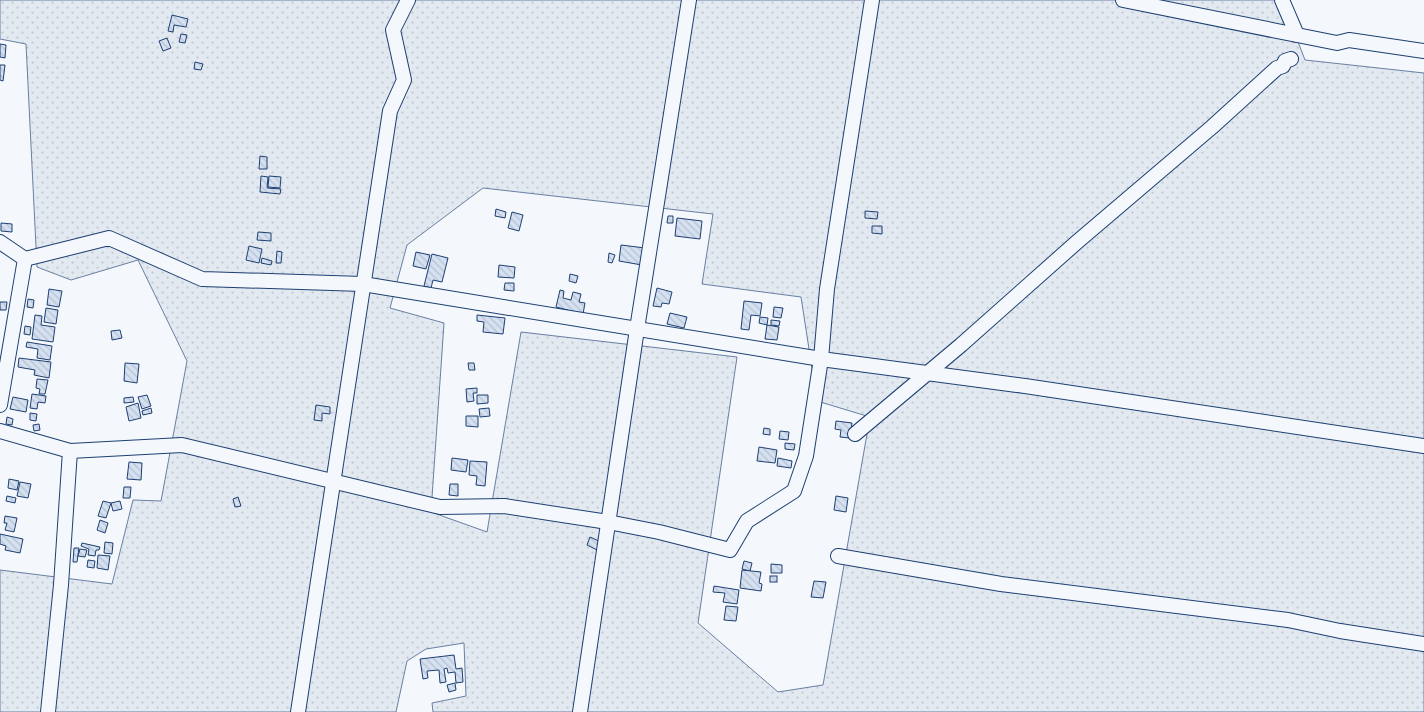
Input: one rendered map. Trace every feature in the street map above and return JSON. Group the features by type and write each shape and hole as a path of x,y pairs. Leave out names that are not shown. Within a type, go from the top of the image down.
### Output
{"street":[{"path":"298,712 390,111 404,80 392,30 408,0"},
{"path":"580,712 637,329 689,0"},
{"path":"0,431 70,451 182,445 333,483 440,507 504,506 608,522 736,550 747,521 794,491 806,456 820,359 827,289 872,0"},
{"path":"1122,0 1336,43 1349,40 1424,50"},
{"path":"1282,0 1297,35"},
{"path":"855,434 1199,139 1277,68 1283,66 1285,61 1291,59"},
{"path":"0,242 25,259 109,238 202,279 363,284 820,359 1035,387 1424,446"},
{"path":"0,405 25,259"},
{"path":"48,712 61,585 70,451"},
{"path":"838,556 1001,584 1288,620 1340,631 1424,644"}],"shaded area":[{"path":"0,0 1282,0 1305,60 1424,73 1424,712 433,712 432,703 466,696 464,643 426,649 407,661 396,712 0,712 0,570 112,584 133,500 161,501 187,361 138,260 71,280 37,267 26,44 0,39","holes":["483,188 713,214 702,284 801,297 817,401 870,417 823,685 778,692 698,623 737,357 521,332 487,532 431,512 444,323 390,308 407,245"]}],"building":[{"path":"172,15 188,19 186,27 174,25 173,32 168,31"},
{"path":"181,34 187,35 185,43 179,42"},
{"path":"167,38 171,48 163,51 159,41"},
{"path":"0,44 6,45 5,58 0,57"},
{"path":"195,62 203,64 201,70 194,69"},
{"path":"0,65 5,65 3,81 0,80"},
{"path":"260,156 267,157 267,169 259,169"},
{"path":"261,176 268,177 267,188 281,189 280,194 260,192"},
{"path":"269,176 281,177 280,188 268,187"},
{"path":"496,209 506,212 505,218 495,216"},
{"path":"865,211 878,212 877,219 865,218"},
{"path":"512,212 523,215 519,231 508,228"},
{"path":"668,216 673,216 673,223 667,223"},
{"path":"677,218 702,221 700,239 675,236"},
{"path":"1,223 12,224 12,232 1,231"},
{"path":"872,226 882,226 882,234 872,233"},
{"path":"258,232 271,233 271,241 257,240"},
{"path":"621,245 645,248 642,265 619,261"},
{"path":"249,246 262,249 259,263 246,260"},
{"path":"277,251 282,252 281,263 276,263"},
{"path":"416,252 430,255 426,269 413,266"},
{"path":"609,253 615,255 612,263 608,262"},
{"path":"432,254 448,258 442,282 433,280 431,288 424,286"},
{"path":"262,258 272,261 271,265 261,263"},
{"path":"499,265 515,267 514,278 498,277"},
{"path":"570,274 578,276 576,283 569,281"},
{"path":"505,283 514,283 514,291 504,290"},
{"path":"657,288 672,292 669,304 662,303 661,307 653,306"},
{"path":"49,289 62,291 59,307 47,305"},
{"path":"560,290 564,291 563,298 571,300 573,292 581,294 579,302 585,303 583,314 556,307"},
{"path":"28,299 34,300 33,308 27,307"},
{"path":"744,301 762,303 760,316 751,315 749,330 741,329"},
{"path":"0,302 7,302 6,310 0,310"},
{"path":"774,307 783,308 781,318 773,317"},
{"path":"46,308 58,310 56,324 44,322"},
{"path":"670,313 687,317 684,328 667,324"},
{"path":"35,315 42,316 41,325 55,327 53,342 32,339"},
{"path":"477,315 505,318 503,334 483,332 484,322 477,321"},
{"path":"760,317 768,318 767,325 759,323"},
{"path":"771,320 780,321 779,326 771,325"},
{"path":"767,325 779,327 777,340 765,339"},
{"path":"25,326 31,327 30,335 24,334"},
{"path":"120,330 122,338 112,340 111,331"},
{"path":"27,342 52,346 50,360 37,358 38,349 26,347"},
{"path":"19,358 51,362 49,378 34,375 35,370 18,367"},
{"path":"125,363 139,364 137,383 124,381"},
{"path":"468,363 474,363 475,370 469,370"},
{"path":"37,379 48,380 45,394 39,394 40,389 36,388"},
{"path":"477,388 477,393 473,393 474,401 467,402 466,389"},
{"path":"32,394 46,396 45,403 38,402 37,409 30,408"},
{"path":"147,395 151,406 142,409 138,397"},
{"path":"477,395 488,395 488,403 477,404"},
{"path":"13,397 28,400 26,412 10,409"},
{"path":"133,397 134,402 124,403 124,398"},
{"path":"138,403 141,418 129,421 126,407"},
{"path":"316,405 330,407 330,414 322,413 322,421 314,420"},
{"path":"151,408 152,413 143,415 142,411"},
{"path":"489,408 490,416 480,417 479,409"},
{"path":"30,413 37,414 36,421 30,420"},
{"path":"466,416 478,416 478,427 466,426"},
{"path":"7,417 13,419 12,425 6,424"},
{"path":"836,421 852,423 850,438 840,437 841,430 835,429"},
{"path":"39,424 40,430 34,431 33,425"},
{"path":"764,428 770,429 770,435 763,434"},
{"path":"780,431 789,432 788,440 779,439"},
{"path":"785,443 795,444 794,450 785,449"},
{"path":"759,447 777,450 775,463 757,461"},
{"path":"452,458 468,460 466,472 451,470"},
{"path":"778,458 792,461 791,468 777,466"},
{"path":"470,461 487,462 485,486 476,485 477,476 469,475"},
{"path":"129,462 142,463 141,480 127,479"},
{"path":"9,479 19,481 17,490 8,488"},
{"path":"20,482 31,484 28,498 17,496"},
{"path":"450,484 458,484 458,496 449,495"},
{"path":"124,487 131,487 130,498 123,498"},
{"path":"7,496 16,498 15,503 6,501"},
{"path":"836,496 848,498 846,512 834,510"},
{"path":"238,497 241,506 235,507 233,499"},
{"path":"103,501 111,503 106,518 98,516"},
{"path":"120,501 122,509 113,511 111,503"},
{"path":"5,516 17,518 14,532 5,530 7,523 4,523"},
{"path":"100,520 108,523 105,533 97,530"},
{"path":"0,534 23,539 20,553 5,550 6,546 0,544"},
{"path":"590,537 601,542 597,550 587,545"},
{"path":"105,542 113,543 112,554 104,553"},
{"path":"82,543 100,547 99,550 96,550 95,556 88,555 89,549 81,546"},
{"path":"74,548 79,548 77,562 73,562"},
{"path":"80,549 87,550 85,557 78,556"},
{"path":"98,555 110,556 108,570 97,568"},
{"path":"88,560 95,561 94,568 87,567"},
{"path":"744,561 752,563 750,571 742,569"},
{"path":"771,564 782,565 782,573 771,573"},
{"path":"742,570 761,572 759,583 762,584 761,591 740,588"},
{"path":"770,576 777,576 777,582 770,582"},
{"path":"814,581 826,582 823,598 811,597"},
{"path":"714,586 739,590 737,604 723,602 725,593 713,592"},
{"path":"726,606 738,607 736,621 724,620"},
{"path":"454,655 456,669 462,668 463,682 456,683 455,672 448,673 447,668 444,669 446,682 440,683 439,670 427,671 428,678 423,679 420,659"},
{"path":"455,683 456,690 449,692 447,685"}]}
